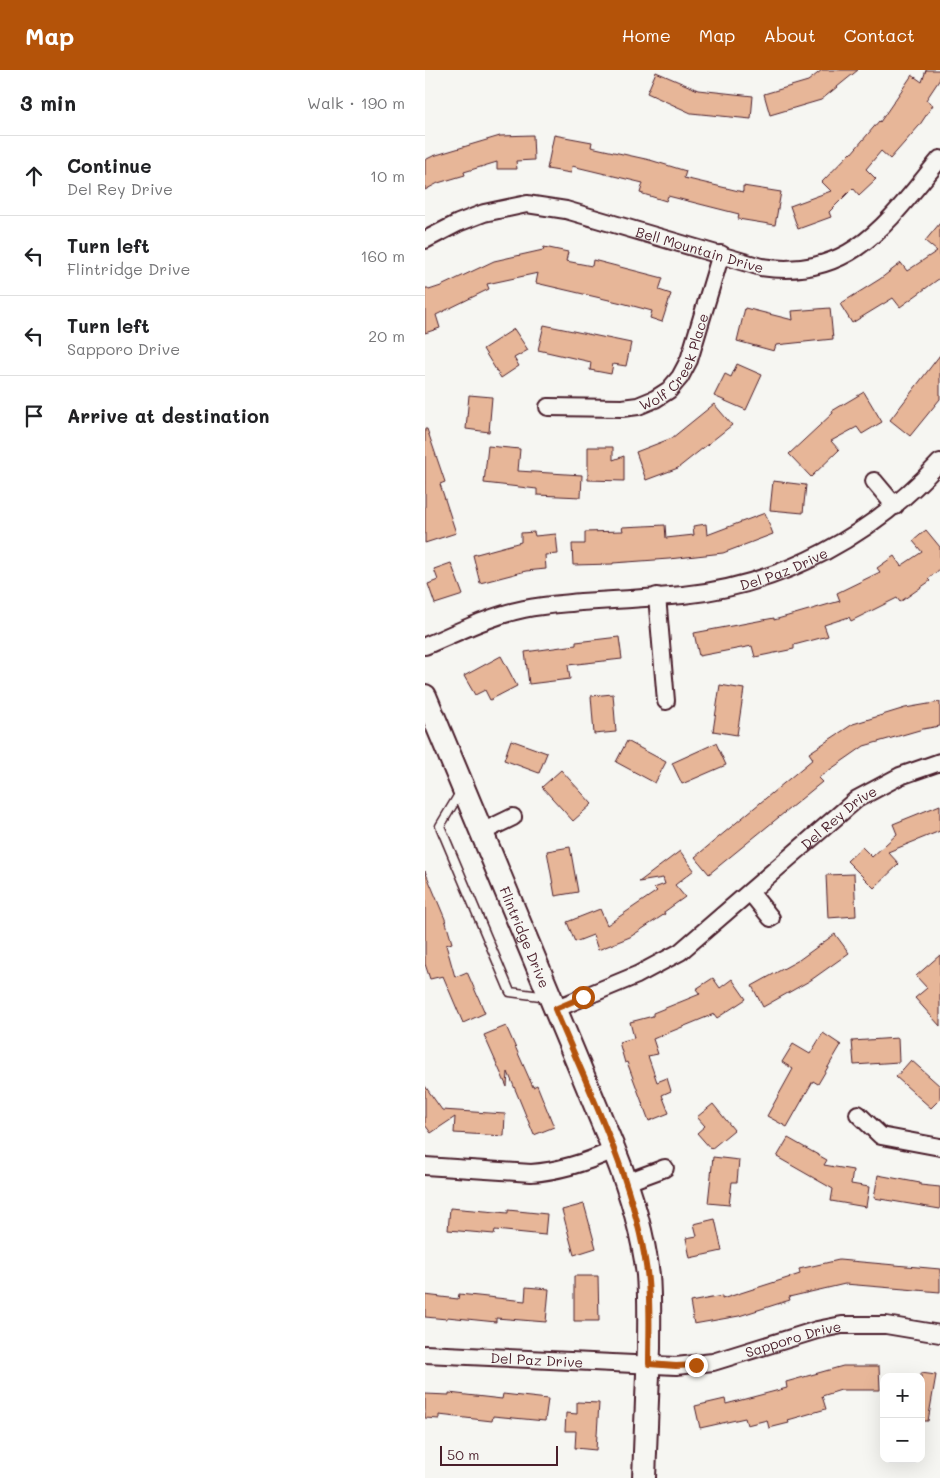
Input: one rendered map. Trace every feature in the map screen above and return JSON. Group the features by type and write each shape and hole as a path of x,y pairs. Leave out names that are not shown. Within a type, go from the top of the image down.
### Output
{"street":[{"name":"Bell Mountain Drive","path":"425,240 484,212 527,204 566,210 761,267 778,269 799,268 822,264 863,245 884,226 940,160"},
{"name":"Wolf Creek Place","path":"548,407 622,408 647,402 669,390 680,378 689,360 721,254"},
{"name":"Del Paz Drive","path":"425,646 483,621 525,609 684,594 740,584 797,565 850,539 895,506 940,462"},
{"path":"874,481 895,506"},
{"path":"657,596 666,701"},
{"name":"Flintridge Drive","path":"425,696 627,1182 647,1274 650,1323 644,1478"},
{"name":"Del Rey Drive","path":"552,1003 637,975 679,952 857,799 900,776 940,762"},
{"path":"482,832 513,817"},
{"path":"750,892 771,918"},
{"path":"858,1114 881,1136 940,1147"},
{"path":"425,1166 537,1173 568,1168 614,1150"},
{"path":"627,1182 665,1168"},
{"name":"Sapporo Drive","path":"649,1364 676,1366 713,1362 817,1330 842,1325 887,1324 940,1334"},
{"name":"Del Paz Drive","path":"425,1354 649,1364"}],"lane":[{"path":"463,788 441,826 510,992 552,1003"}],"building":[{"path":"822,70 858,70 821,100 770,115 764,94 808,81"},
{"path":"926,70 940,70 940,79 926,100 933,105 919,126 890,159 881,151 866,169 876,179 859,195 853,188 829,212 831,217 798,229 790,206 831,191 822,182 880,122 912,75 922,82"},
{"path":"656,72 698,90 753,96 751,119 691,113 647,93"},
{"path":"533,135 534,160 516,161 517,169 497,169 497,162 464,172 465,175 438,183 425,190 425,160 500,136"},
{"path":"554,135 592,142 591,147 650,160 686,171 684,178 743,192 743,186 781,192 775,225 738,219 739,214 668,196 666,201 640,193 643,183 572,166 571,173 547,169"},
{"path":"940,223 940,278 900,307 893,298 852,323 840,304 880,279 901,263 907,271 937,251 925,241"},
{"path":"544,247 568,252 566,261 592,266 593,260 663,278 659,290 671,294 662,322 650,318 652,311 536,283 538,273 487,284 489,289 436,315 440,328 425,333 425,288 429,290 441,286 494,261 543,250"},
{"path":"745,308 793,320 792,311 830,308 833,339 776,345 774,351 737,341"},
{"path":"544,325 631,343 626,366 613,364 611,374 590,370 591,362 538,350"},
{"path":"514,329 528,350 514,358 519,366 501,378 483,349"},
{"path":"940,355 940,399 910,436 890,420"},
{"path":"737,364 762,375 746,410 714,396 725,374 731,377"},
{"path":"864,392 882,422 862,434 857,427 831,441 839,450 811,477 789,454 833,413 832,411"},
{"path":"469,395 492,397 489,432 466,429"},
{"path":"714,404 732,425 678,468 646,480 636,452 672,438"},
{"path":"425,429 427,429 445,482 440,484 456,533 425,543"},
{"path":"488,446 520,449 518,471 582,475 581,497 537,495 537,489 484,483"},
{"path":"588,447 613,447 613,460 624,456 624,481 588,480"},
{"path":"773,481 806,485 803,513 770,510"},
{"path":"765,513 773,534 723,553 613,564 573,565 572,544 585,544 585,532 623,531 622,527 665,525 666,538 694,535 693,526 706,524 707,535"},
{"path":"926,530 940,547 940,569 928,579 930,581 900,602 897,598 851,621 849,617 824,625 828,636 794,645 794,649 755,657 752,646 699,656 694,633 774,618 774,620 840,601 837,593 880,572 877,568 894,556 901,566 922,552 913,541"},
{"path":"534,532 535,536 556,534 558,554 545,555 546,569 526,571 480,583 473,555 521,542 521,533"},
{"path":"451,563 463,595 435,604 428,584 438,580 434,569"},
{"path":"619,637 622,659 568,665 570,679 529,684 525,652 576,645 576,642"},
{"path":"501,656 517,686 490,700 485,690 475,695 464,676"},
{"path":"720,685 744,689 737,735 713,731"},
{"path":"613,694 616,732 594,734 591,696"},
{"path":"940,702 940,726 864,746 818,778 822,782 709,874 695,857 813,759 809,753 853,724 905,708"},
{"path":"511,740 547,753 539,773 504,760"},
{"path":"627,741 666,762 655,783 616,762"},
{"path":"716,743 726,765 682,784 672,763"},
{"path":"561,770 592,804 573,821 542,787"},
{"path":"940,805 940,831 888,852 899,864 874,888 847,861 862,847 872,857 897,834 893,824"},
{"path":"570,847 578,892 555,896 547,851"},
{"path":"680,851 694,870 675,885 685,897 664,912 665,914 630,937 598,950 593,935 575,942 567,922 600,909 607,925 657,891 654,888 665,884 663,878 639,882"},
{"path":"425,871 445,919 452,943 446,945 455,977 467,972 485,1013 463,1023 443,976 430,979 425,964"},
{"path":"854,874 856,916 828,918 826,875"},
{"path":"835,934 849,953 811,980 763,1007 752,986 799,960"},
{"path":"940,955 940,1026 915,998 927,988 916,976"},
{"path":"713,978 720,988 732,979 746,999 717,1018 714,1014 653,1039 658,1054 648,1056 657,1082 667,1078 671,1091 662,1095 669,1113 649,1121 627,1062 625,1063 619,1042 634,1038 630,1022 653,1016 653,1013 700,994 696,989"},
{"path":"506,1026 533,1087 537,1085 554,1127 534,1135 508,1072 507,1087 484,1035"},
{"path":"823,1033 841,1045 818,1084 813,1081 787,1127 767,1116 793,1069 782,1062 793,1044 810,1054"},
{"path":"898,1038 899,1062 854,1065 852,1041"},
{"path":"911,1060 940,1086 940,1099 931,1108 896,1077"},
{"path":"425,1086 442,1110 505,1114 504,1136 454,1133 455,1117 431,1133 425,1125"},
{"path":"713,1104 734,1130 711,1149 697,1133 705,1126 697,1117"},
{"path":"788,1138 827,1160 824,1165 853,1170 851,1184 869,1187 866,1207 831,1201 833,1189 777,1157"},
{"path":"713,1157 739,1160 737,1182 732,1182 729,1205 708,1203"},
{"path":"878,1175 920,1183 920,1185 940,1187 940,1209 874,1198"},
{"path":"584,1204 596,1248 574,1255 562,1210"},
{"path":"450,1208 508,1213 508,1210 547,1214 545,1235 495,1230 494,1234 448,1230"},
{"path":"715,1219 722,1251 690,1258 686,1238 697,1236 694,1224"},
{"path":"839,1260 940,1269 940,1292 845,1284 789,1297 790,1300 739,1316 694,1324 690,1302 722,1296 722,1299 800,1274 799,1269"},
{"path":"574,1276 598,1276 599,1321 574,1321"},
{"path":"526,1287 549,1289 546,1322 496,1318 496,1322 447,1317 447,1319 425,1317 425,1295 458,1299 459,1294 525,1301"},
{"path":"843,1366 879,1366 880,1390 841,1390 822,1396 826,1409 788,1420 789,1423 769,1428 767,1420 747,1425 745,1418 700,1428 695,1406 725,1399 726,1404 787,1388 786,1382"},
{"path":"925,1374 936,1375 928,1421 925,1421"},
{"path":"449,1393 502,1399 503,1394 548,1399 545,1421 493,1416 492,1421 439,1415 439,1419 425,1418 425,1394 449,1395"},
{"path":"577,1402 599,1403 596,1450 575,1448 576,1431 565,1431 566,1413 577,1414"}],"route":[{"path":"583,997 555,1009 627,1182 635,1212 643,1249 649,1295 649,1364 696,1365"}]}
